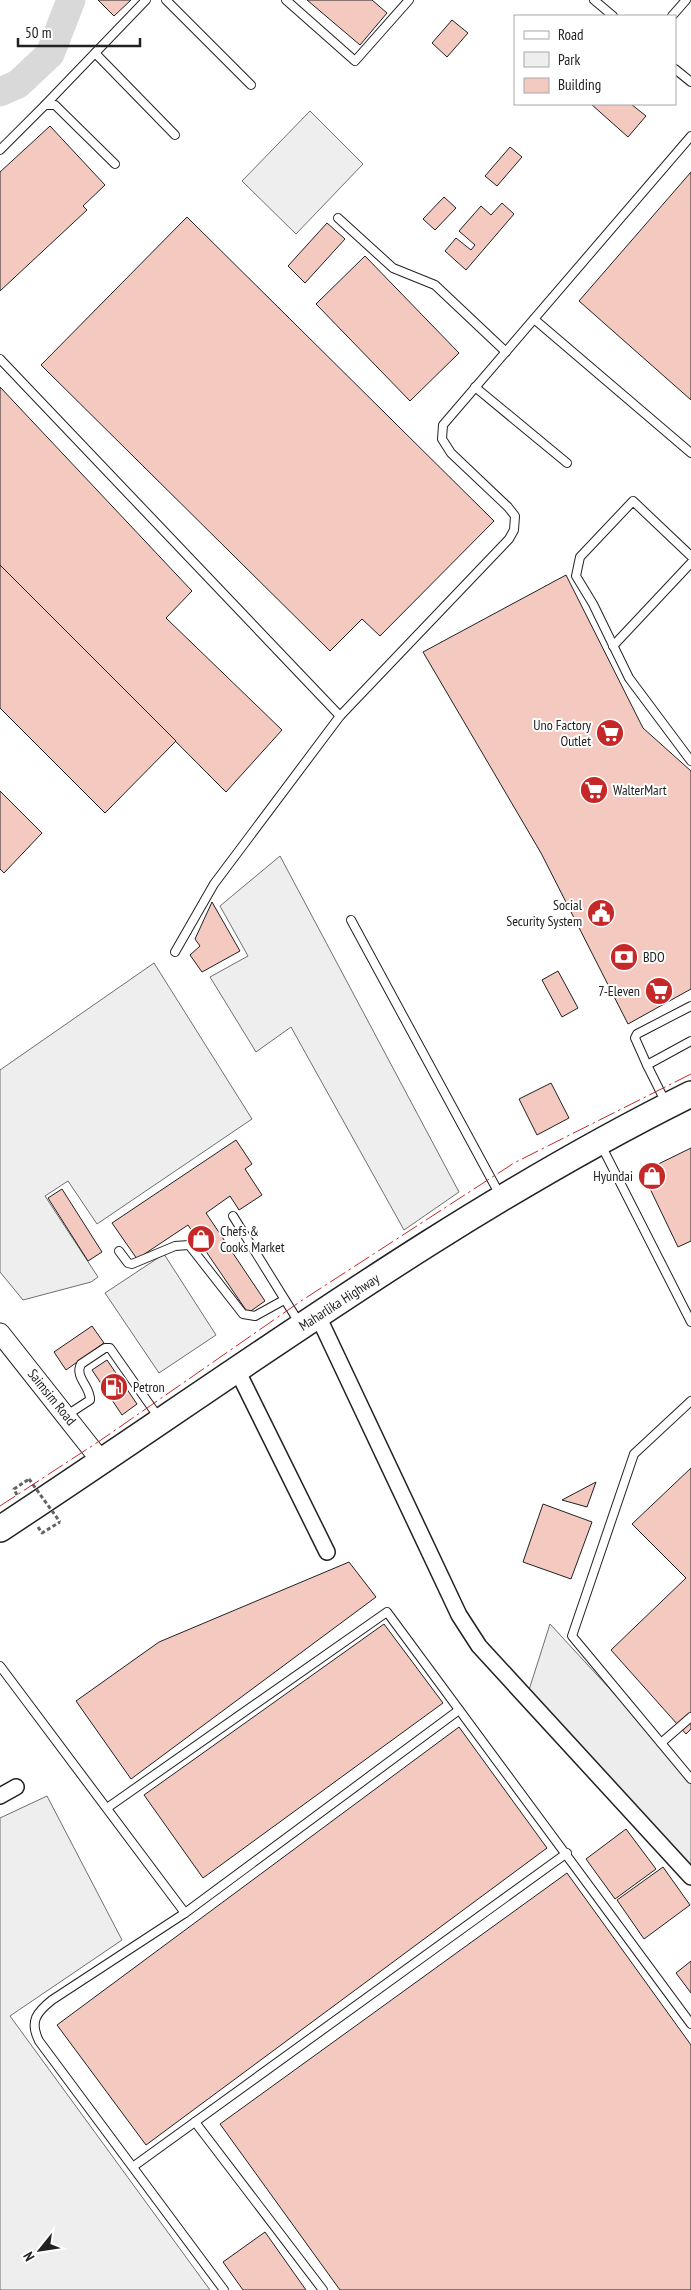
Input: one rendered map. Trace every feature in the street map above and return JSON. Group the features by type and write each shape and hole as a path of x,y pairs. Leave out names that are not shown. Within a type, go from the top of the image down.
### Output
{"highway":[{"name":"Maharlika Highway","path":"0,1530 309,1321 502,1198 598,1141 691,1094"}],"street":[{"path":"309,1321 460,1615 479,1646 691,1877"},
{"name":"Saimsim Road","path":"1,1335 68,1416 102,1462"},
{"path":"237,1370 327,1552"},
{"path":"0,1796 16,1786"}],"lane":[{"path":"0,150 146,0"},
{"path":"166,0 251,85"},
{"path":"286,0 355,61 409,0"},
{"path":"594,0 612,15"},
{"path":"673,15 686,0"},
{"path":"95,53 175,136"},
{"path":"676,69 691,82"},
{"path":"45,105 56,105 115,164"},
{"path":"175,952 214,884 340,716 509,539 514,530 515,516 508,507 451,453 442,438 443,425 691,136"},
{"path":"338,218 393,268 435,285 506,352"},
{"path":"534,319 691,453"},
{"path":"0,359 340,716"},
{"path":"475,387 567,463"},
{"path":"691,556 633,501 580,557 576,576 593,604 629,678 691,761"},
{"path":"614,646 691,563"},
{"path":"351,920 502,1198"},
{"path":"667,1105 635,1038 638,1034 691,1006"},
{"path":"647,1065 691,1041"},
{"path":"598,1141 691,1322"},
{"path":"233,1216 284,1300 309,1321"},
{"path":"118,1251 128,1263 132,1264 176,1246 189,1245 243,1314 255,1316 284,1300"},
{"path":"68,1416 90,1400 90,1394 79,1374 81,1364 105,1348 110,1348 161,1421"},
{"path":"691,1401 634,1454 572,1636 691,1779"},
{"path":"107,1808 387,1612 567,1853 691,2024"},
{"path":"0,1666 185,1913"},
{"path":"224,2290 134,2166 39,2041 35,2033 33,2020 39,2010 52,2000 185,1913 459,1710"},
{"path":"661,1743 691,1717"},
{"path":"134,2166 567,1853"},
{"path":"195,2122 323,2290"}],"path":[{"path":"29,1479 60,1522"}],"green space":[{"path":"310,111 363,164 296,234 242,181"},
{"path":"280,856 459,1192 404,1230 291,1027 256,1052 210,977 248,956 220,906"},
{"path":"154,963 252,1119 97,1224 68,1181 45,1196 98,1277 91,1282 23,1300 0,1272 0,1070"},
{"path":"164,1254 216,1335 159,1373 105,1293"},
{"path":"47,1796 122,1940 10,2016 210,2290 0,2290 0,1818"}],"shaded area":[{"path":"550,1624 691,1777 691,1866 528,1693"}],"building":[{"path":"98,0 131,0 114,16"},
{"path":"307,0 372,0 387,13 360,45"},
{"path":"452,20 468,33 447,57 432,43"},
{"path":"592,105 632,105 646,116 628,137"},
{"path":"50,126 105,185 83,206 87,210 0,291 0,172"},
{"path":"510,147 522,157 497,186 485,176"},
{"path":"691,172 691,400 579,301"},
{"path":"444,197 456,208 435,230 423,219"},
{"path":"502,203 514,214 466,270 445,251 456,238 471,250 475,245 459,231 481,206 491,215"},
{"path":"187,217 494,521 380,636 362,619 330,651 41,365"},
{"path":"327,223 345,239 305,283 288,266"},
{"path":"365,256 459,353 410,401 316,304"},
{"path":"0,387 192,591 166,618 282,730 226,792 0,565"},
{"path":"0,565 176,741 105,813 0,708"},
{"name":"WalterMart","path":"566,575 643,728 691,771 691,989 628,1024 541,853 423,652"},
{"path":"0,791 42,833 4,873 0,869"},
{"path":"212,902 240,951 202,972 190,955 200,946 195,939"},
{"path":"558,971 578,1008 562,1017 542,980"},
{"path":"551,1083 569,1118 537,1135 519,1099"},
{"path":"236,1140 252,1164 245,1169 262,1195 239,1210 230,1196 206,1213 265,1301 248,1313 188,1225 137,1259 112,1223"},
{"path":"691,1148 691,1241 678,1247 642,1172"},
{"path":"62,1189 102,1252 88,1261 48,1198"},
{"path":"92,1326 104,1343 66,1370 54,1352"},
{"name":"Petron","path":"107,1360 137,1404 122,1415 92,1370"},
{"path":"691,1468 691,1729 686,1734 611,1650 686,1578 632,1524"},
{"path":"596,1482 587,1507 562,1500"},
{"path":"543,1504 592,1522 571,1579 523,1562"},
{"path":"349,1562 376,1597 131,1779 76,1701 159,1642"},
{"path":"384,1624 443,1703 203,1878 144,1795"},
{"path":"459,1727 547,1848 146,2145 57,2025"},
{"path":"626,1829 656,1869 615,1899 586,1859"},
{"path":"663,1867 690,1905 644,1939 617,1900"},
{"path":"567,1873 691,2045 691,2290 340,2290 220,2124"},
{"path":"691,1961 691,1993 676,1973"},
{"path":"265,2232 306,2290 243,2290 223,2262"}],"waterway":[{"path":"0,92 18,84 50,54 71,0"}],"power":[{"path":"0,1506 101,1440 301,1301 514,1163 691,1074"}],"place":[{"name":"Uno Factory Outlet","path":"610,733"},
{"name":"WalterMart","path":"594,790"},
{"name":"Social Security System","path":"601,913"},
{"name":"BDO","path":"624,957"},
{"name":"7-Eleven","path":"659,991"},
{"name":"Hyundai","path":"652,1176"},
{"name":"Chefs & Cooks Market","path":"201,1239"},
{"name":"Petron","path":"114,1387"}]}
